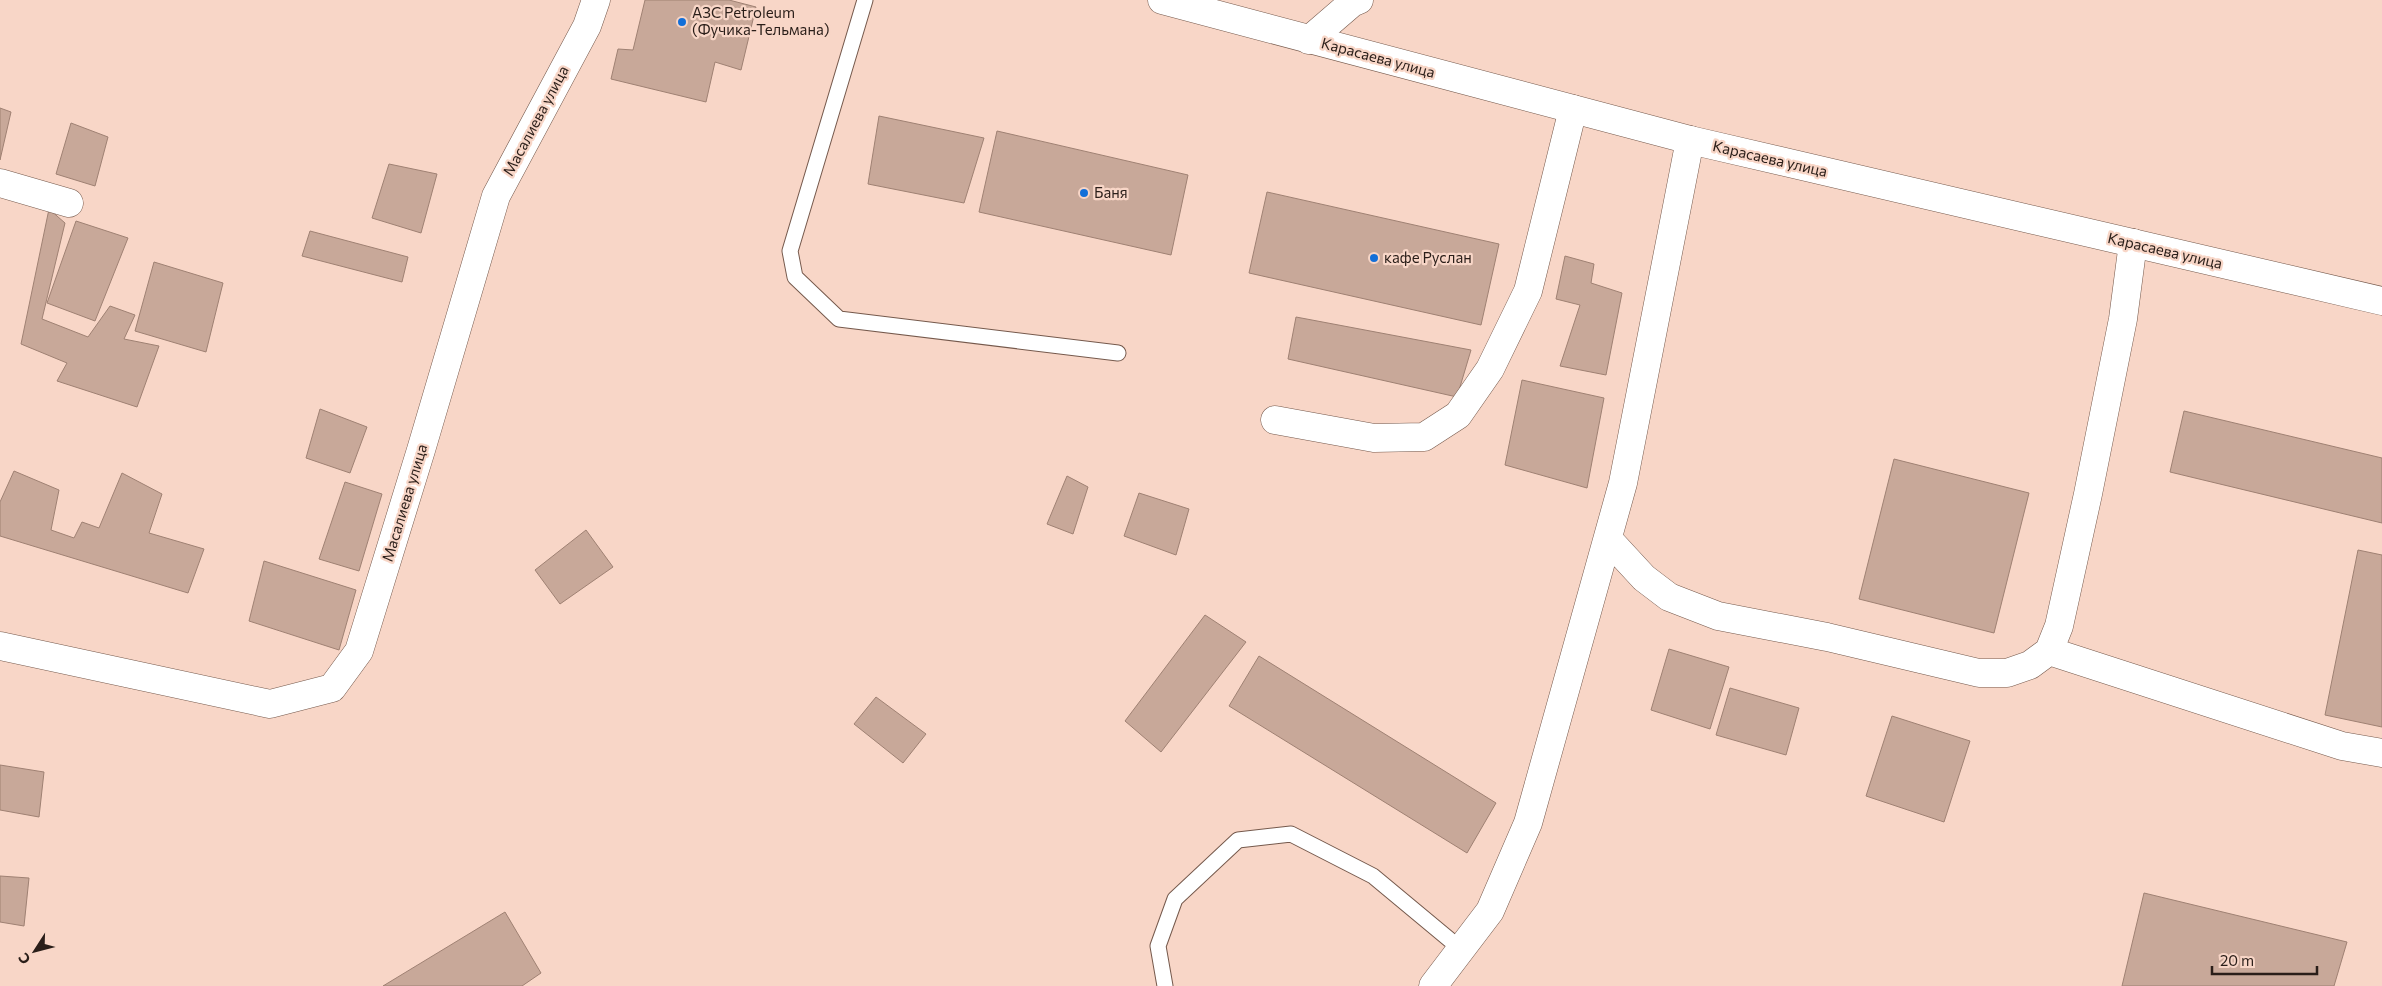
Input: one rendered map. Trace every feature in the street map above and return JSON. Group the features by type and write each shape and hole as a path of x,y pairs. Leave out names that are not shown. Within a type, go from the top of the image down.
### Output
{"street":[{"name":"Масалиева улица","path":"0,646 270,704 332,688 359,650 421,450 496,196 587,26 596,0"},
{"name":"Карасаева улица","path":"1162,0 1690,140 2382,301"},
{"path":"1309,40 1352,2 1359,0"},
{"path":"1275,420 1374,438 1424,438 1458,415 1490,369 1528,291 1573,109"},
{"path":"1433,986 1490,911 1528,823 1624,483 1690,140"},
{"path":"0,183 68,203"},
{"path":"1608,539 1644,578 1669,597 1718,616 1827,637 1979,673 2006,673 2030,665 2049,651 2059,626 2123,319 2133,243"},
{"path":"2049,651 2342,746 2382,753"}],"lane":[{"path":"865,0 790,251 795,278 839,318 1118,353"},
{"path":"1165,986 1158,946 1176,900 1238,840 1291,834 1373,876 1462,950"}],"building":[{"path":"645,0 729,0 756,7 741,70 715,62 706,102 611,79 618,49 633,50"},
{"path":"0,108 11,112 0,160"},
{"path":"879,116 984,138 964,203 868,184"},
{"path":"71,123 108,137 95,186 56,174"},
{"name":"Баня","path":"997,131 1188,175 1171,255 979,212"},
{"path":"389,164 437,174 421,233 372,218"},
{"name":"кафе Руслан","path":"1267,192 1499,244 1481,325 1249,273"},
{"path":"49,209 65,223 42,319 88,337 110,306 135,315 124,339 159,346 137,407 57,381 67,363 21,344"},
{"path":"76,221 128,238 95,321 47,303"},
{"path":"310,231 408,257 402,282 302,256"},
{"path":"1565,256 1594,264 1591,283 1622,293 1606,375 1560,366 1580,305 1556,299"},
{"path":"154,262 223,283 206,352 135,331"},
{"path":"1296,317 1471,350 1457,397 1288,359"},
{"path":"1522,380 1604,398 1587,488 1505,465"},
{"path":"320,409 367,427 350,473 306,458"},
{"path":"2184,411 2382,458 2382,523 2170,472"},
{"path":"1894,459 2029,493 1994,633 1859,599"},
{"path":"14,471 59,490 51,530 74,538 82,522 99,528 122,473 162,494 149,533 204,549 188,593 0,536 0,502"},
{"path":"1067,476 1088,487 1073,534 1047,524"},
{"path":"345,482 382,494 359,571 319,559"},
{"path":"1139,493 1189,509 1176,555 1124,536"},
{"path":"586,530 613,567 560,604 535,570"},
{"path":"2358,550 2382,555 2382,727 2325,715"},
{"path":"264,561 356,590 339,650 249,621"},
{"path":"1205,615 1246,642 1161,752 1125,721"},
{"path":"1669,649 1729,667 1710,729 1651,710"},
{"path":"1259,656 1496,803 1467,853 1229,706"},
{"path":"1730,688 1799,708 1786,755 1716,735"},
{"path":"876,697 926,734 903,763 854,724"},
{"path":"1892,716 1970,741 1944,822 1866,796"},
{"path":"0,765 44,772 39,817 0,810"},
{"path":"0,876 29,878 24,926 0,922"},
{"path":"2144,893 2347,942 2334,986 2122,986"},
{"path":"505,912 541,973 522,986 383,986"}],"place":[{"name":"АЗС Petroleum (Фучика-Тельмана)","path":"682,22"},
{"name":"Баня","path":"1084,193"},
{"name":"кафе Руслан","path":"1374,258"}]}
